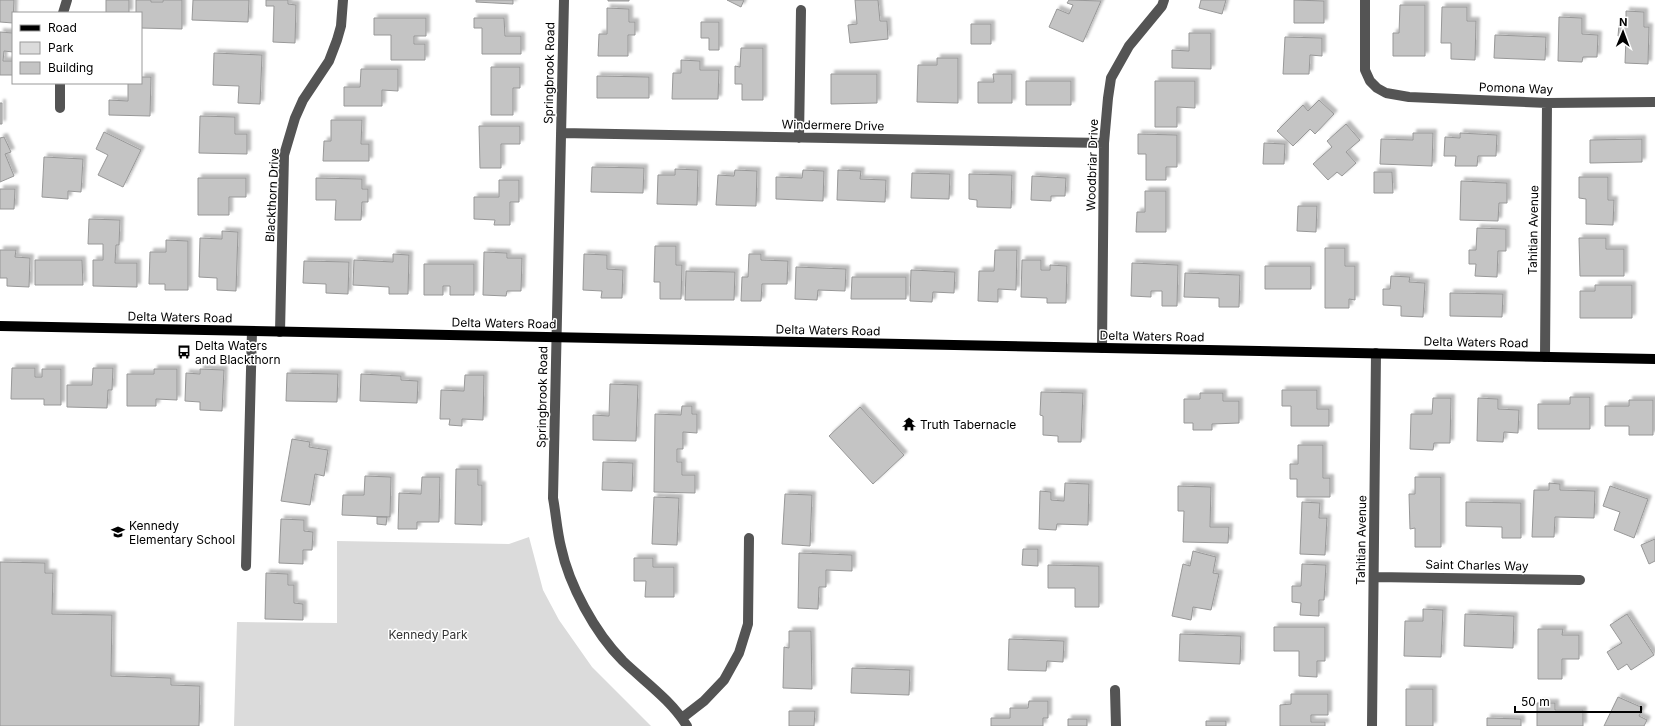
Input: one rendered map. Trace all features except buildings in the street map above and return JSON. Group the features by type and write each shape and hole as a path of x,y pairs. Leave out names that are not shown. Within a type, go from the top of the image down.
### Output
{"main road":[{"name":"Delta Waters Road","path":"0,326 1655,359"}],"street":[{"path":"63,12 67,0"},
{"name":"Blackthorn Drive","path":"280,332 284,155 294,118 302,100 328,61 337,40 341,26 343,0"},
{"name":"Springbrook Road","path":"564,0 553,498 561,548 575,588 594,625 622,660 660,695 684,722"},
{"name":"Woodbriar Drive","path":"1102,348 1104,143 1111,78 1129,46 1162,6 1164,0"},
{"name":"Pomona Way","path":"1365,0 1365,70 1370,81 1377,88 1395,95 1409,97 1547,103 1655,102"},
{"path":"799,138 801,10"},
{"path":"60,84 60,108"},
{"name":"Tahitian Avenue","path":"1545,356 1547,103"},
{"name":"Windermere Drive","path":"561,133 1104,143"},
{"path":"246,566 252,332"},
{"name":"Tahitian Avenue","path":"1372,726 1376,353"},
{"path":"684,722 724,680 739,653 748,624 749,538"},
{"name":"Saint Charles Way","path":"1374,577 1580,580"},
{"path":"1115,690 1116,726"}],"green space":[{"name":"Kennedy Park","path":"529,537 543,590 559,620 592,667 651,726 234,726 237,622 337,623 337,541 509,544"}],"place":[{"name":"Delta Waters and Blackthorn","path":"184,352"},
{"name":"Truth Tabernacle","path":"909,424"},
{"name":"Kennedy Elementary School","path":"118,532"}]}
